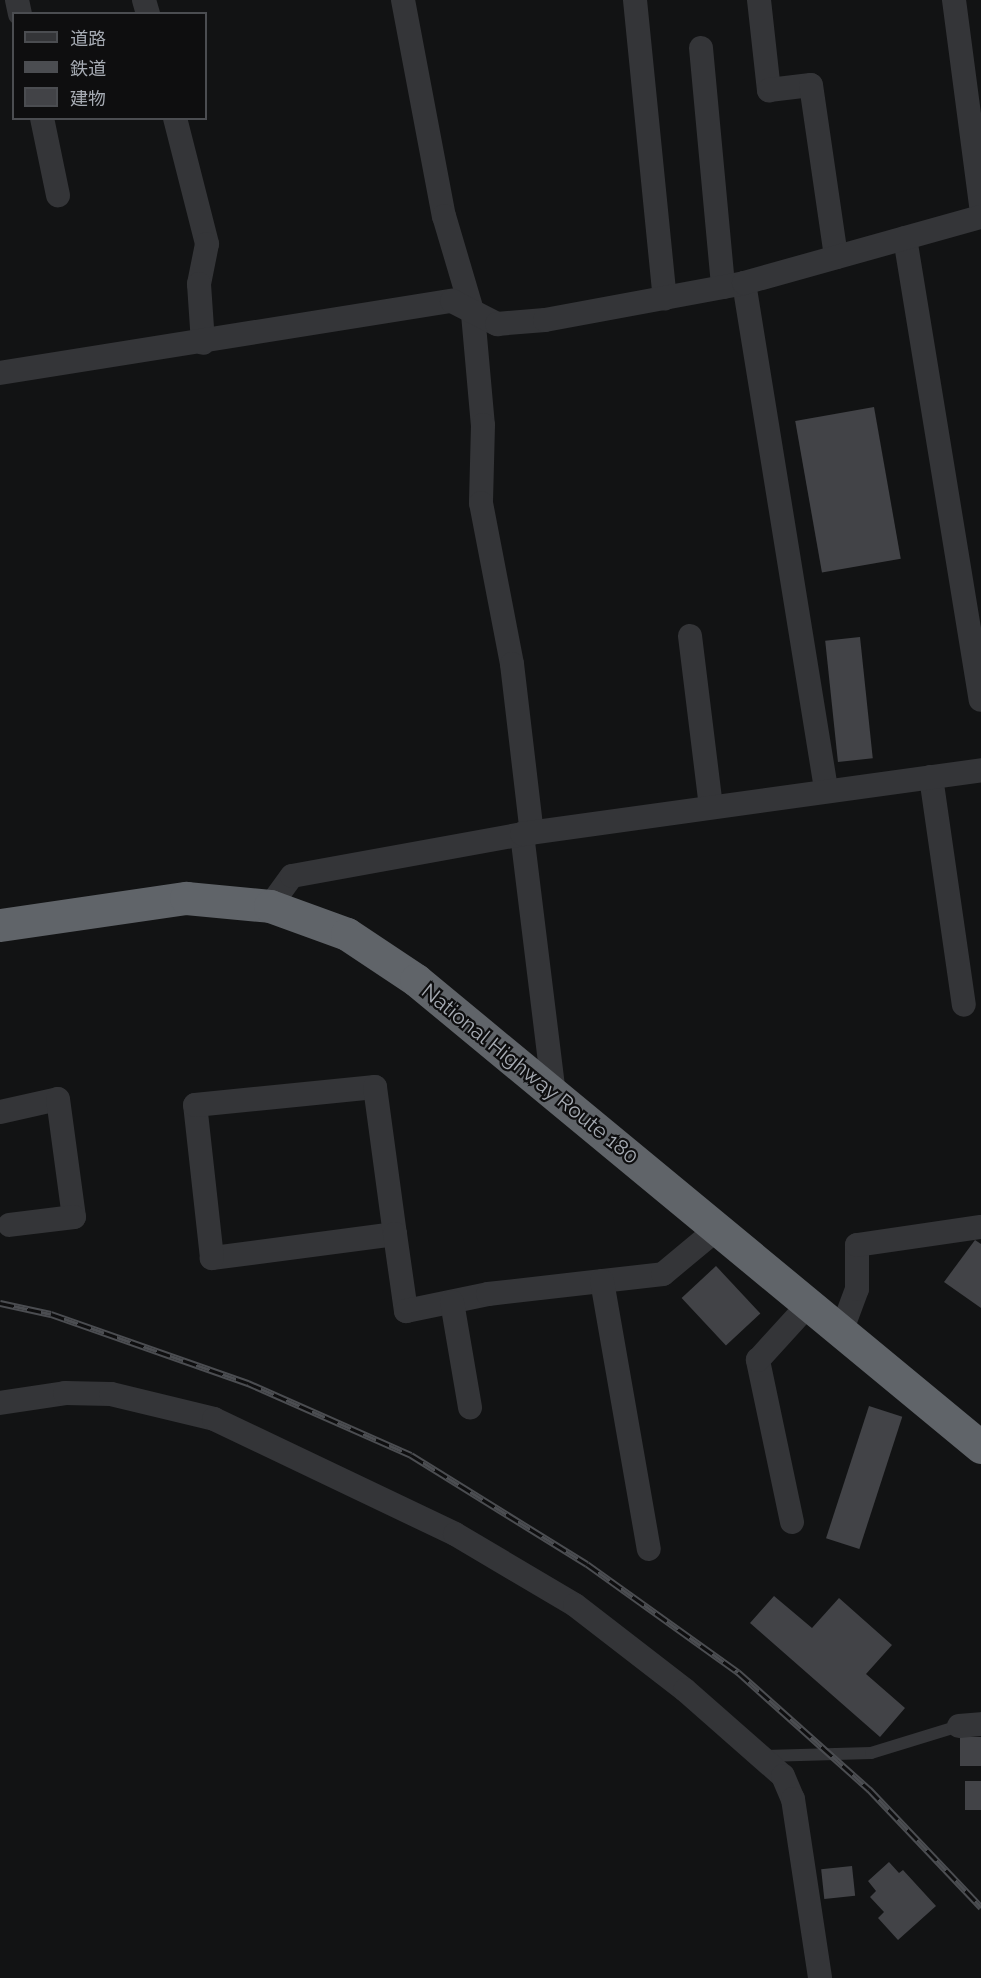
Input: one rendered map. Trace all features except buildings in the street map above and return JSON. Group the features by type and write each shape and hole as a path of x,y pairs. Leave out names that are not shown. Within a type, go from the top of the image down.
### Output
{"highway":[{"name":"National Highway Route 180","path":"0,925 186,898 270,906 337,930 379,954 554,1094 981,1447"}],"street":[{"path":"403,0 444,216 473,314 483,425 481,503 512,664 554,1094"},
{"path":"635,0 665,298"},
{"path":"759,0 769,90 812,86 836,257"},
{"path":"954,0 981,206"},
{"path":"701,48 734,285 826,789"},
{"path":"42,120 58,195"},
{"path":"176,120 207,244 198,284 203,343"},
{"path":"0,373 203,343 452,301 473,314 497,324 665,298 734,285 981,217"},
{"path":"905,238 981,700"},
{"path":"690,636 711,806"},
{"path":"270,906 292,876 527,834 826,789 981,770"},
{"path":"931,777 964,1005"},
{"path":"395,1234 212,1258 195,1106 375,1087 406,1311 452,1302 663,1274 717,1229"},
{"path":"0,1112 58,1099 74,1217 9,1225"},
{"path":"842,1332 857,1289 857,1245 981,1227"},
{"path":"602,1281 649,1549"},
{"path":"452,1302 470,1407"},
{"path":"792,1522 758,1360 808,1305"},
{"path":"0,1403 65,1393 111,1394 165,1404 214,1419 322,1467 455,1534 575,1605 765,1756 793,1799 820,1978"}],"lane":[{"path":"765,1756 871,1753 970,1725"}],"railway":[{"path":"0,1303 51,1314 248,1383 411,1455 587,1564 738,1672 869,1789 981,1907"}]}
